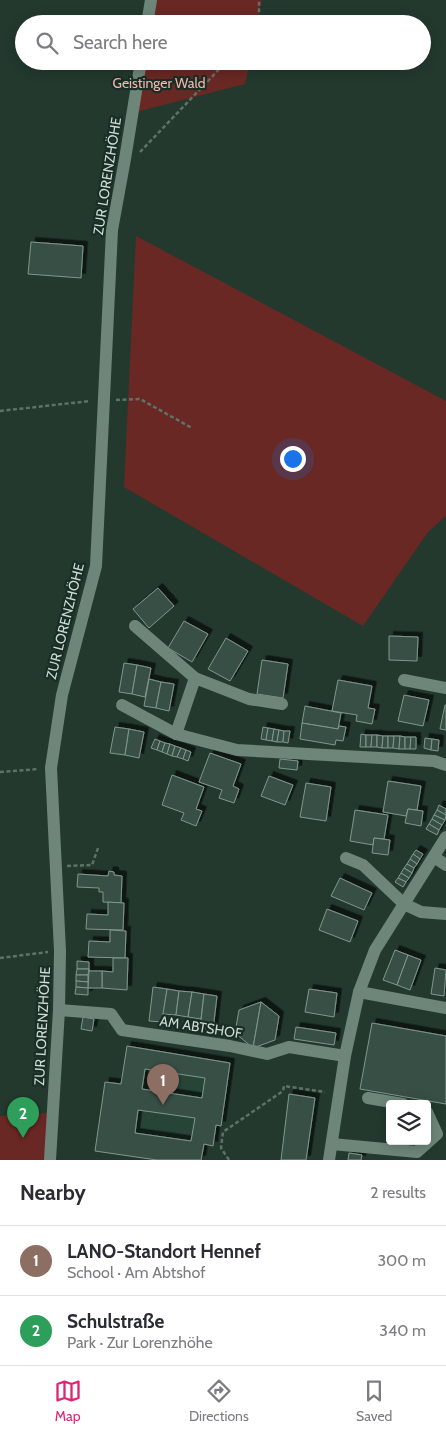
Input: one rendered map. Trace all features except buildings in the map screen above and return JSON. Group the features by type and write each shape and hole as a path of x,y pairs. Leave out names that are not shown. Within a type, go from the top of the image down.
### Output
{"street":[{"path":"148,15 151,0"},
{"name":"ZUR LORENZHÖHE","path":"50,1160 59,1010 60,951 51,768 62,695 96,566 112,230 126,159 140,70"},
{"path":"135,626 195,678 249,699 282,704"},
{"path":"176,734 195,678"},
{"path":"404,680 446,688"},
{"path":"122,705 176,734 237,750 434,762 446,765"},
{"path":"329,1160 345,1056 359,992 375,950 446,837"},
{"path":"434,857 446,865"},
{"path":"346,858 363,865 404,904 421,912 446,914"},
{"path":"359,992 446,1008"},
{"name":"AM ABTSHOF","path":"59,1010 111,1014 122,1030 230,1046 267,1054 289,1047 345,1056"},
{"path":"368,1098 386,1101"},
{"path":"431,1121 437,1134 431,1139"},
{"path":"332,1144 371,1154 417,1152 425,1145"}],"path":[{"path":"259,0 259,15"},
{"path":"126,159 140,153 218,70"},
{"path":"0,411 104,400 140,399 192,428"},
{"path":"0,772 51,768"},
{"path":"57,867 92,865 98,848"},
{"path":"0,958 60,951"},
{"path":"229,1160 221,1148 223,1132 283,1091 284,1086 339,1094"}],"shaded area":[{"path":"127,1046 230,1063 221,1126 216,1125 213,1146 204,1144 201,1160 157,1160 95,1151 105,1082 121,1084"}],"green space":[{"path":"151,0 262,0 259,15 148,15"},
{"name":"Geistinger Wald","path":"139,70 248,70 245,84 132,113"},
{"path":"136,236 446,401 446,516 428,532 363,626 124,487"},
{"path":"48,1113 46,1160 0,1160 0,1116"}],"place":[{"name":"LANO-Standort Hennef","path":"163,1105"},
{"name":"Schulstraße","path":"23,1138"}]}
